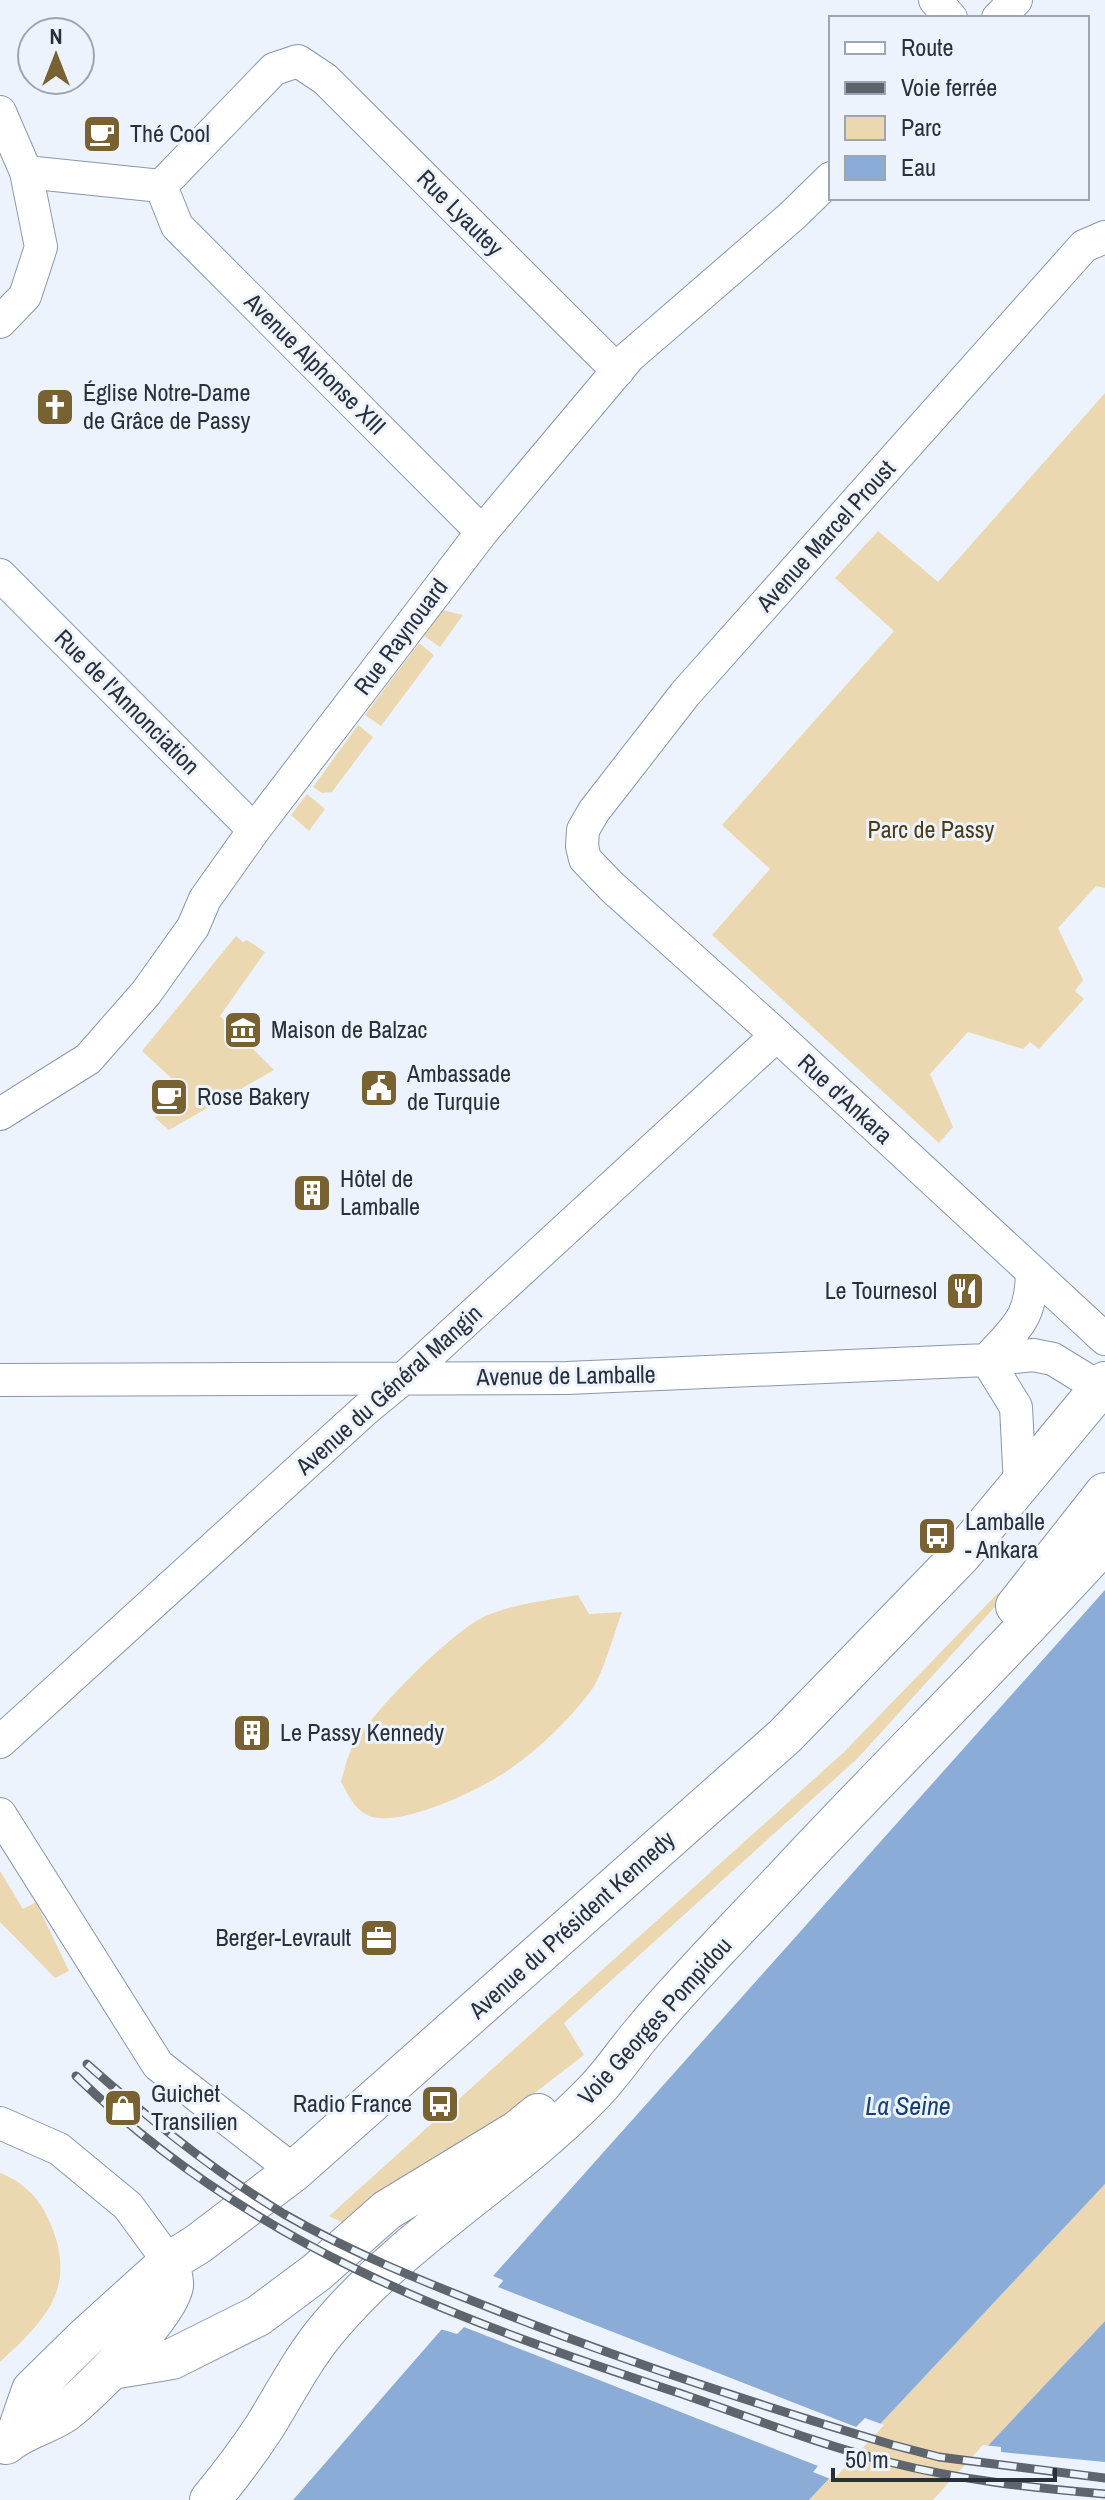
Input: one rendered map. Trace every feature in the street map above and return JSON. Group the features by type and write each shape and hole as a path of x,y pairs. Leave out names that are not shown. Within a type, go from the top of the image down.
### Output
{"main road":[{"name":"Avenue du Président Kennedy","path":"8,2443 32,2390 70,2351 169,2262 198,2244 294,2171 785,1736 961,1555 1103,1387"},
{"path":"920,1734 1055,1554 1105,1493"},
{"name":"Voie Georges Pompidou","path":"210,2500 247,2452 312,2348 331,2324 393,2261 497,2179 581,2104 614,2070 642,2033 920,1734 1040,1614 1105,1542"},
{"path":"112,2369 172,2359 258,2316 317,2272 387,2210 517,2131 642,2033"},
{"name":"Avenue du Président Kennedy","path":"8,2443 64,2412 112,2369 168,2299 174,2285 169,2262"}],"street":[{"path":"935,0 949,16"},
{"path":"1000,16 1016,0"},
{"name":"Rue Lyautey","path":"161,186 274,69 298,61 325,79 618,371"},
{"path":"0,112 26,172 41,247 25,296 0,322"},
{"path":"26,172 161,186"},
{"name":"Rue Raynouard","path":"0,1114 88,1059 154,982 193,927 205,899 254,830 482,532 629,357 792,216 829,180"},
{"name":"Avenue Alphonse XIII","path":"161,186 177,226 482,532"},
{"name":"Avenue Marcel Proust","path":"585,859 583,830 685,694 1084,246 1105,237"},
{"name":"Rue de l'Annonciation","path":"0,575 254,830"},
{"name":"Rue d'Ankara","path":"585,859 1105,1339"},
{"name":"Avenue du Général Mangin","path":"0,1742 405,1377 777,1035"},
{"path":"1020,1486 1016,1407 987,1360 1025,1317 1032,1294 1032,1272"},
{"name":"Avenue de Lamballe","path":"0,1380 567,1378 987,1360 1033,1355 1053,1359 1103,1387"},
{"path":"0,1814 158,2065 294,2171"},
{"path":"0,2123 59,2149 128,2206 169,2262"}],"green space":[{"name":"Parc de Passy","path":"1105,393 1105,888 1096,886 1058,928 1083,980 1075,991 1084,999 1039,1049 1030,1042 1023,1049 968,1032 930,1074 953,1127 939,1143 712,935 770,869 722,825 894,631 835,578 878,531 938,582"},
{"path":"443,610 463,615 440,647 424,636"},
{"path":"419,643 434,655 381,726 365,715"},
{"path":"358,725 373,737 332,792 322,793 313,787"},
{"path":"307,794 325,809 309,831 291,815"},
{"path":"236,936 265,952 220,1016 274,1070 169,1130 155,1118 182,1088 142,1051"},
{"path":"998,1593 1002,1599 858,1758 564,2023 584,2055 501,2119 344,2223 329,2216 844,1752"},
{"path":"578,1595 589,1614 622,1612 595,1685 553,1734 498,1777 440,1805 399,1817 381,1818 358,1809 341,1782 349,1755 373,1718 412,1676 454,1637 488,1615 520,1605"},
{"path":"0,1871 23,1909 36,1902 69,1971 55,1978 0,1922"},
{"path":"0,2173 22,2185 40,2204 57,2242 60,2263 54,2299 32,2330 0,2362"},
{"path":"1105,2184 1105,2321 937,2500 809,2500"}],"water":[{"name":"La Seine","path":"1105,1590 1105,2184 809,2500 293,2500 442,2329 458,2333 503,2281 493,2276"},
{"path":"1105,2321 1105,2500 937,2500"}],"pier":[{"path":"490,2275 503,2280 498,2287 856,2427 865,2418 884,2425 833,2480 813,2472 818,2466 464,2327 457,2334 437,2328 442,2325 456,2329 496,2282"},
{"path":"983,2445 1001,2447 1001,2452 1105,2462 1105,2500 933,2500"}],"railway":[{"path":"87,2064 182,2144 284,2214 335,2241 440,2288 641,2364 893,2445 939,2457 1105,2478"},
{"path":"76,2076 143,2135 212,2186 283,2231 357,2270 433,2304 593,2364 862,2455 970,2478 1105,2494"}],"place":[{"name":"Thé Cool","path":"102,134"},
{"name":"Église Notre-Dame de Grâce de Passy","path":"55,407"},
{"name":"Maison de Balzac","path":"243,1030"},
{"name":"Ambassade de Turquie","path":"379,1088"},
{"name":"Rose Bakery","path":"169,1097"},
{"name":"Hôtel de Lamballe","path":"312,1193"},
{"name":"Le Tournesol","path":"965,1291"},
{"name":"Lamballe - Ankara","path":"937,1536"},
{"name":"Le Passy Kennedy","path":"252,1733"},
{"name":"Berger-Levrault","path":"379,1938"},
{"name":"Radio France","path":"440,2104"},
{"name":"Guichet Transilien","path":"123,2108"}]}
